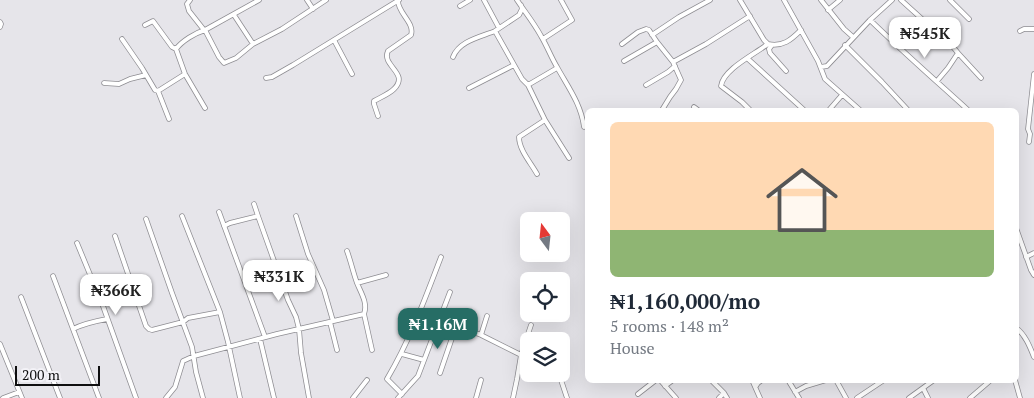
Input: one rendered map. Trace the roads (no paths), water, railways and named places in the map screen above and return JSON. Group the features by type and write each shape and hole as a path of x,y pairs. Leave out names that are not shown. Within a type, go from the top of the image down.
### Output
{"street":[{"path":"190,0 187,4 189,11 204,30 224,63 236,58 253,44 282,29 326,0"},
{"path":"176,49 199,32 259,0"},
{"path":"307,0 313,9"},
{"path":"266,78 293,65 398,0 398,7 406,18 412,33 388,51 388,60 400,80 399,84 391,92 374,101 378,116"},
{"path":"460,6 470,0"},
{"path":"484,0 522,80 528,85 545,120 569,158"},
{"path":"517,0 543,39 578,104 584,127"},
{"path":"543,39 572,20 561,0"},
{"path":"652,35 710,0"},
{"path":"740,0 764,40 770,45"},
{"path":"784,0 818,60 825,79 858,108"},
{"path":"821,0 844,29 853,37"},
{"path":"828,10 840,0"},
{"path":"820,67 827,66 853,37 892,0"},
{"path":"901,0 953,47 981,78"},
{"path":"950,0 969,19"},
{"path":"453,57 468,41 497,29 519,15 522,9 521,6"},
{"path":"234,14 253,44"},
{"path":"646,86 668,72 674,64 750,16"},
{"path":"870,20 922,70 966,108"},
{"path":"145,26 153,21 165,40 176,49 185,74 205,108"},
{"path":"0,22 0,27"},
{"path":"1020,31 1034,29"},
{"path":"622,44 643,30 649,30 674,64 680,77 680,83 663,108"},
{"path":"748,108 720,84 729,71 770,45 782,44 792,39 801,30"},
{"path":"122,38 153,88 158,91 169,119"},
{"path":"334,40 352,74"},
{"path":"624,61 657,42"},
{"path":"770,45 770,53 786,71"},
{"path":"845,46 906,108"},
{"path":"937,82 958,53"},
{"path":"748,59 802,108"},
{"path":"469,88 514,65"},
{"path":"528,85 557,68"},
{"path":"158,91 185,74"},
{"path":"1029,142 1030,134 1028,129 1034,74"},
{"path":"104,83 119,84 146,75"},
{"path":"831,108 842,94"},
{"path":"537,174 519,142 519,137 545,120"},
{"path":"254,204 288,300 296,317 309,398"},
{"path":"219,212 262,338 274,398"},
{"path":"182,216 220,312 240,398"},
{"path":"224,226 258,216"},
{"path":"296,216 308,254 324,290 337,350"},
{"path":"146,219 194,356 203,398"},
{"path":"115,236 147,328 152,330 183,322 188,318 220,312"},
{"path":"1019,237 1034,275"},
{"path":"77,243 136,398"},
{"path":"347,251 364,300 366,309 364,314 372,350"},
{"path":"1026,257 1034,253"},
{"path":"402,394 387,379 402,354 441,257"},
{"path":"357,283 386,275"},
{"path":"54,276 99,398"},
{"path":"398,398 418,376 450,292"},
{"path":"21,297 60,398"},
{"path":"166,398 175,386 183,361 194,356 228,346 364,314"},
{"path":"481,335 487,316"},
{"path":"440,318 481,335 520,355"},
{"path":"72,329 83,324 91,324 107,319"},
{"path":"417,320 436,327"},
{"path":"529,332 531,325"},
{"path":"440,373 452,338 456,336 460,327"},
{"path":"1019,330 1034,357"},
{"path":"0,344 22,398"},
{"path":"402,354 424,360"},
{"path":"0,363 7,361"},
{"path":"513,398 520,364"},
{"path":"353,398 367,380"},
{"path":"476,398 481,380"},
{"path":"562,382 567,398"},
{"path":"638,394 652,383"},
{"path":"662,383 676,398"},
{"path":"665,386 669,383"},
{"path":"714,383 727,398"},
{"path":"754,383 760,398"},
{"path":"790,383 799,398"},
{"path":"795,392 816,383"},
{"path":"838,383 846,398"},
{"path":"857,398 876,383"},
{"path":"910,398 930,383"},
{"path":"970,398 988,383"},
{"path":"1016,383 1020,398"},
{"path":"923,388 928,398"},
{"path":"3,398 19,392"},
{"path":"720,398 724,393"}]}
